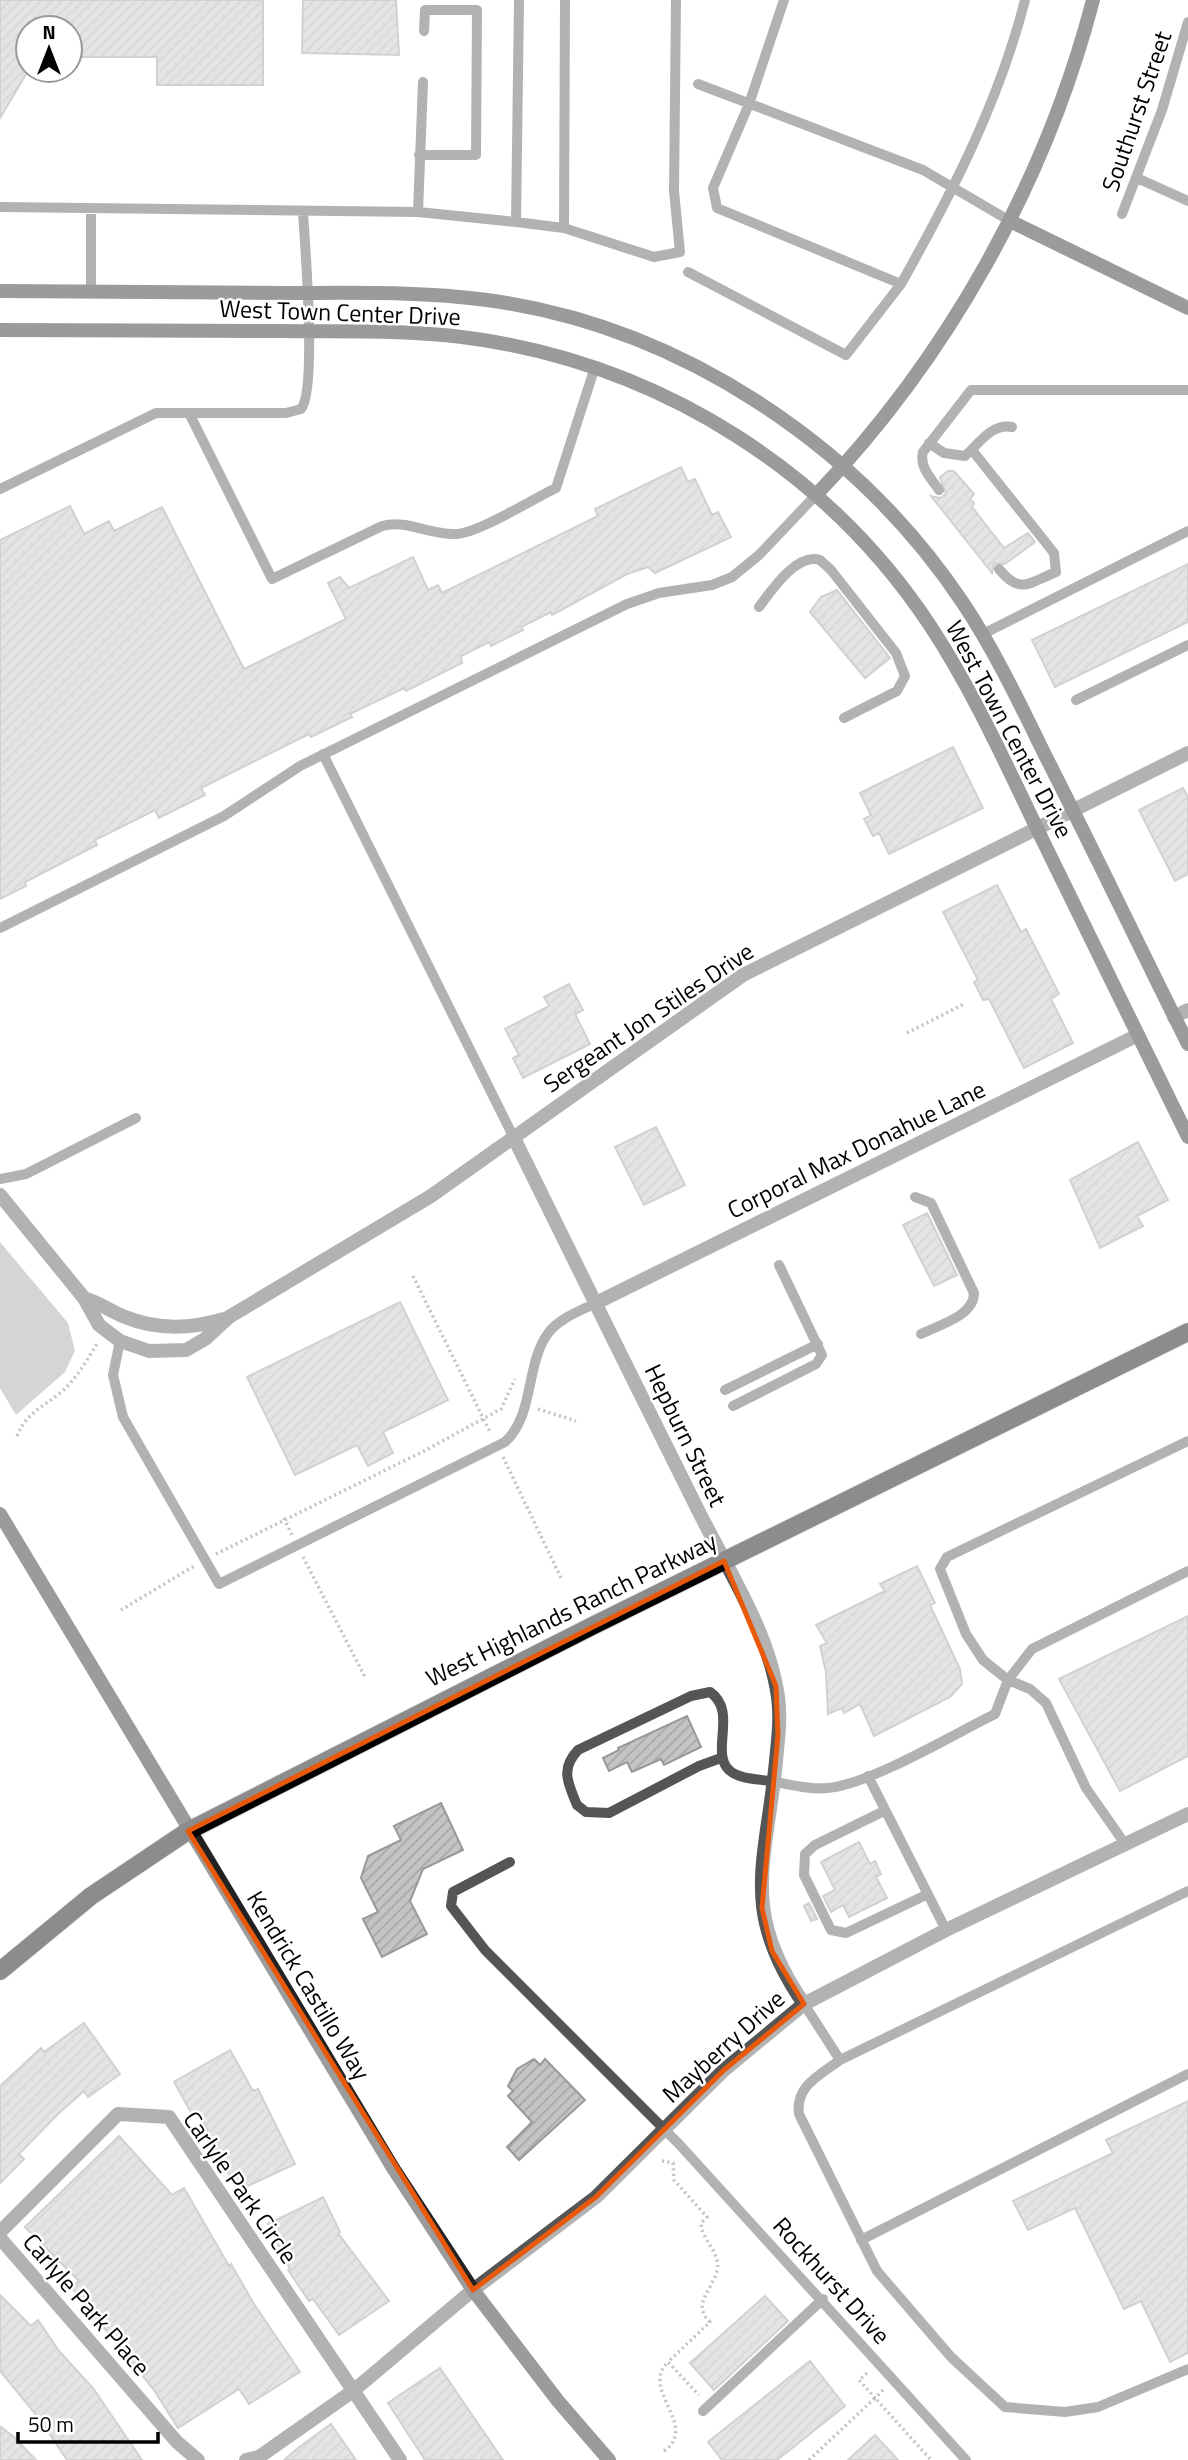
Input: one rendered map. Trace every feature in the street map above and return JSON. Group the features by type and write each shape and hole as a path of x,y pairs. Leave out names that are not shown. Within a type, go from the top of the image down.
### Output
{"main road":[{"name":"West Highlands Ranch Parkway","path":"0,1971 91,1896 188,1831 724,1561 1188,1332"}],"street":[{"path":"816,495 844,466 929,354 1010,221 1047,139 1093,0"},
{"path":"1010,221 1188,308"},
{"name":"West Town Center Drive","path":"0,291 461,297 532,309 593,325 676,357 724,382 788,423 844,466 916,541 961,599 983,634 1181,1013 1188,1044"},
{"name":"West Town Center Drive","path":"0,330 308,331 454,335 521,347 595,367 660,394 721,425 766,455 816,495 879,558 930,625 972,697 1188,1137"},
{"name":"Sergeant Jon Stiles Drive","path":"0,1195 85,1298 94,1320 106,1333 149,1351 186,1350 205,1339 229,1317 422,1202 736,978 1188,753"},
{"name":"Corporal Max Donahue Lane","path":"596,1304 1138,1035"},
{"name":"Hepburn Street","path":"514,1138 761,1638 775,1681 779,1723 774,1782 761,1871 762,1908 772,1951 804,2004"},
{"name":"Sergeant Jon Stiles Drive","path":"85,1298 129,1318 156,1325 191,1326 229,1317"},
{"name":"Kendrick Castillo Way","path":"0,1514 188,1831 393,2168 473,2290 558,2401 609,2460"},
{"name":"Mayberry Drive","path":"473,2290 596,2197 746,2050 804,2004 946,1930 1188,1814"},
{"name":"Carlyle Park Circle","path":"0,2232 118,2114 169,2118 400,2460"},
{"name":"Carlyle Park Place","path":"0,2238 177,2441 198,2460"},
{"path":"246,2460 259,2457 353,2391 473,2290"}],"lane":[{"path":"516,222 519,0"},
{"path":"564,228 565,0"},
{"path":"0,207 418,212 564,228 654,257 680,252 674,191 676,0"},
{"path":"784,0 749,104 713,188 717,208 901,284"},
{"path":"688,272 846,355 901,284 955,189 1011,56 1025,0"},
{"path":"419,155 476,155 477,10 425,10 425,31"},
{"name":"Southurst Street","path":"1122,214 1162,110 1188,22"},
{"path":"418,212 423,82"},
{"path":"698,84 923,170 1010,221"},
{"path":"1137,178 1188,201"},
{"path":"91,209 91,292"},
{"path":"0,489 156,413 286,413 301,409 307,396 308,331 303,212"},
{"path":"189,413 272,579 382,526 402,524 442,533 463,533 556,488 595,367"},
{"path":"939,491 921,460 929,443 971,390 1188,390"},
{"path":"929,443 955,457 965,456 993,429 1003,425 1012,427"},
{"path":"972,450 1054,553 1056,572 1024,585 1010,583 999,569"},
{"path":"0,928 224,816 323,754 638,600 670,590 723,582 752,563 816,495"},
{"path":"983,634 1188,531"},
{"path":"759,607 800,564 814,558 831,570 893,650 904,670 901,686 844,718"},
{"path":"1076,700 1188,645"},
{"path":"323,754 514,1138"},
{"path":"0,1179 21,1176 135,1118"},
{"path":"915,1197 931,1203 974,1293 971,1307 965,1312 921,1334"},
{"path":"733,1406 816,1364 822,1356 779,1265"},
{"path":"120,1341 113,1375 120,1410 219,1584 498,1447 518,1426 548,1333 560,1322 596,1304"},
{"path":"725,1390 818,1344"},
{"path":"1125,1844 1086,1788 1046,1703 1030,1689 1008,1681 983,1660 965,1634 941,1577 942,1562 1188,1441"},
{"path":"721,1758 699,1766 608,1813 597,1814 577,1805 565,1772 567,1761 578,1750 704,1692 718,1697 725,1732 721,1758 734,1773 774,1782 827,1788 867,1776 995,1714 1008,1681 1032,1649 1188,1571"},
{"path":"867,1776 946,1930"},
{"path":"884,1811 815,1845 806,1854 804,1875 820,1908 831,1930 846,1933 926,1895"},
{"name":"Rockhurst Drive","path":"510,1863 453,1892 451,1906 459,1920 505,1971 665,2130 823,2299 966,2460"},
{"path":"1188,1891 841,2060 813,2080 797,2102 799,2114 877,2271 951,2357 1005,2407 1065,2412 1098,2407 1188,2369"},
{"path":"804,2004 841,2060"},
{"path":"861,2240 1188,2074"},
{"path":"705,2409 823,2299"}],"path":[{"path":"907,1033 964,1004"},
{"path":"413,1276 561,1578"},
{"path":"17,1436 21,1425 34,1410 61,1393 78,1375 106,1333"},
{"path":"121,1610 205,1560 284,1518 426,1450 501,1409 519,1371"},
{"path":"284,1518 365,1677"},
{"path":"662,2161 673,2163 674,2180 707,2217 701,2223 701,2230 716,2257 717,2270 704,2295 702,2308 703,2316 710,2322 668,2362 659,2376 660,2387 677,2430 675,2440 664,2451"},
{"path":"668,2362 705,2409"},
{"path":"809,2460 875,2398 931,2460"}],"highlighted area":[{"path":"724,1561 776,1686 778,1735 762,1908 772,1951 804,2004 724,2070 596,2197 473,2290 188,1831"}],"shaded area":[{"path":"0,1242 68,1323 75,1351 65,1372 16,1415 0,1388"}],"building":[{"path":"0,0 263,0 263,85 157,85 157,57 84,57 84,14 14,14 14,84 20,84 0,118"},
{"path":"303,0 396,0 399,55 302,53"},
{"path":"681,467 688,482 695,479 712,515 718,512 731,537 655,573 648,567 627,574 552,615 551,612 521,627 523,630 491,646 489,642 461,656 462,663 406,691 404,688 350,714 352,717 311,737 309,734 201,788 205,795 159,818 155,810 95,840 97,845 25,882 26,886 0,899 0,540 70,506 84,534 109,521 114,531 162,507 244,669 346,619 328,583 340,577 349,588 413,557 428,590 438,585 442,593 598,516 595,509"},
{"path":"948,471 954,471 974,494 970,499 974,503 972,507 1004,548 1028,533 1035,542 1005,564 994,563 992,573 931,496 940,498 946,494 940,477"},
{"path":"1188,564 1188,622 1055,687 1032,640"},
{"path":"837,590 890,658 865,678 810,612 821,597"},
{"path":"953,747 983,808 889,854 879,833 873,836 864,819 871,815 860,793"},
{"path":"1183,788 1188,797 1188,874 1175,881 1139,810"},
{"path":"997,885 1021,932 1026,929 1059,994 1051,999 1073,1043 1024,1068 989,999 983,1000 974,982 978,980 943,912"},
{"path":"569,984 583,1010 575,1014 590,1044 523,1078 513,1058 519,1055 505,1029 549,1006 544,997"},
{"path":"656,1127 685,1185 644,1205 615,1147"},
{"path":"1138,1142 1168,1200 1137,1216 1143,1226 1100,1248 1070,1180"},
{"path":"927,1213 957,1275 934,1286 903,1225"},
{"path":"400,1302 448,1400 383,1432 393,1453 368,1466 357,1445 295,1475 247,1377"},
{"path":"917,1566 935,1603 930,1605 960,1669 962,1684 950,1697 874,1736 860,1704 844,1713 842,1708 828,1714 826,1672 820,1646 827,1643 816,1625 885,1591 880,1584"},
{"path":"1188,1616 1188,1756 1120,1791 1059,1679"},
{"path":"687,1716 701,1747 664,1765 661,1759 632,1772 627,1762 609,1771 603,1758 619,1750 618,1748"},
{"path":"441,1803 463,1850 423,1869 410,1901 427,1934 382,1957 363,1919 378,1912 361,1878 368,1856 401,1840 394,1826"},
{"path":"859,1842 870,1864 875,1861 881,1874 876,1877 887,1898 849,1917 843,1905 831,1912 823,1896 835,1890 821,1862"},
{"path":"809,1903 817,1919 811,1921 804,1906"},
{"path":"84,2023 120,2074 88,2097 84,2091 59,2113 19,2154 24,2159 0,2183 0,2086 41,2048 44,2052"},
{"path":"230,2050 253,2091 258,2089 295,2164 237,2191 199,2112 193,2116 174,2082"},
{"path":"534,2059 540,2065 545,2059 585,2100 519,2160 507,2147 532,2122 508,2096 513,2091 508,2086 517,2069"},
{"path":"1188,2101 1188,2353 1170,2362 1141,2301 1124,2309 1075,2208 1028,2230 1013,2201 1113,2153 1106,2140"},
{"path":"119,2136 172,2195 184,2188 229,2266 231,2264 254,2304 300,2372 249,2404 239,2389 178,2428 154,2390 71,2287 79,2281 25,2227"},
{"path":"323,2197 340,2232 338,2233 389,2301 339,2335 313,2299 309,2301 288,2270 290,2269 268,2224"},
{"path":"0,2295 31,2326 38,2320 59,2351 93,2388 142,2460 67,2460 38,2417 0,2371"},
{"path":"765,2296 788,2321 714,2390 690,2363"},
{"path":"810,2361 845,2406 777,2460 722,2460 708,2442"},
{"path":"440,2368 503,2460 425,2460 388,2403"},
{"path":"331,2424 356,2460 284,2460 298,2448"},
{"path":"0,2426 15,2438 36,2460 0,2460"},
{"path":"875,2435 898,2460 848,2460"}]}
